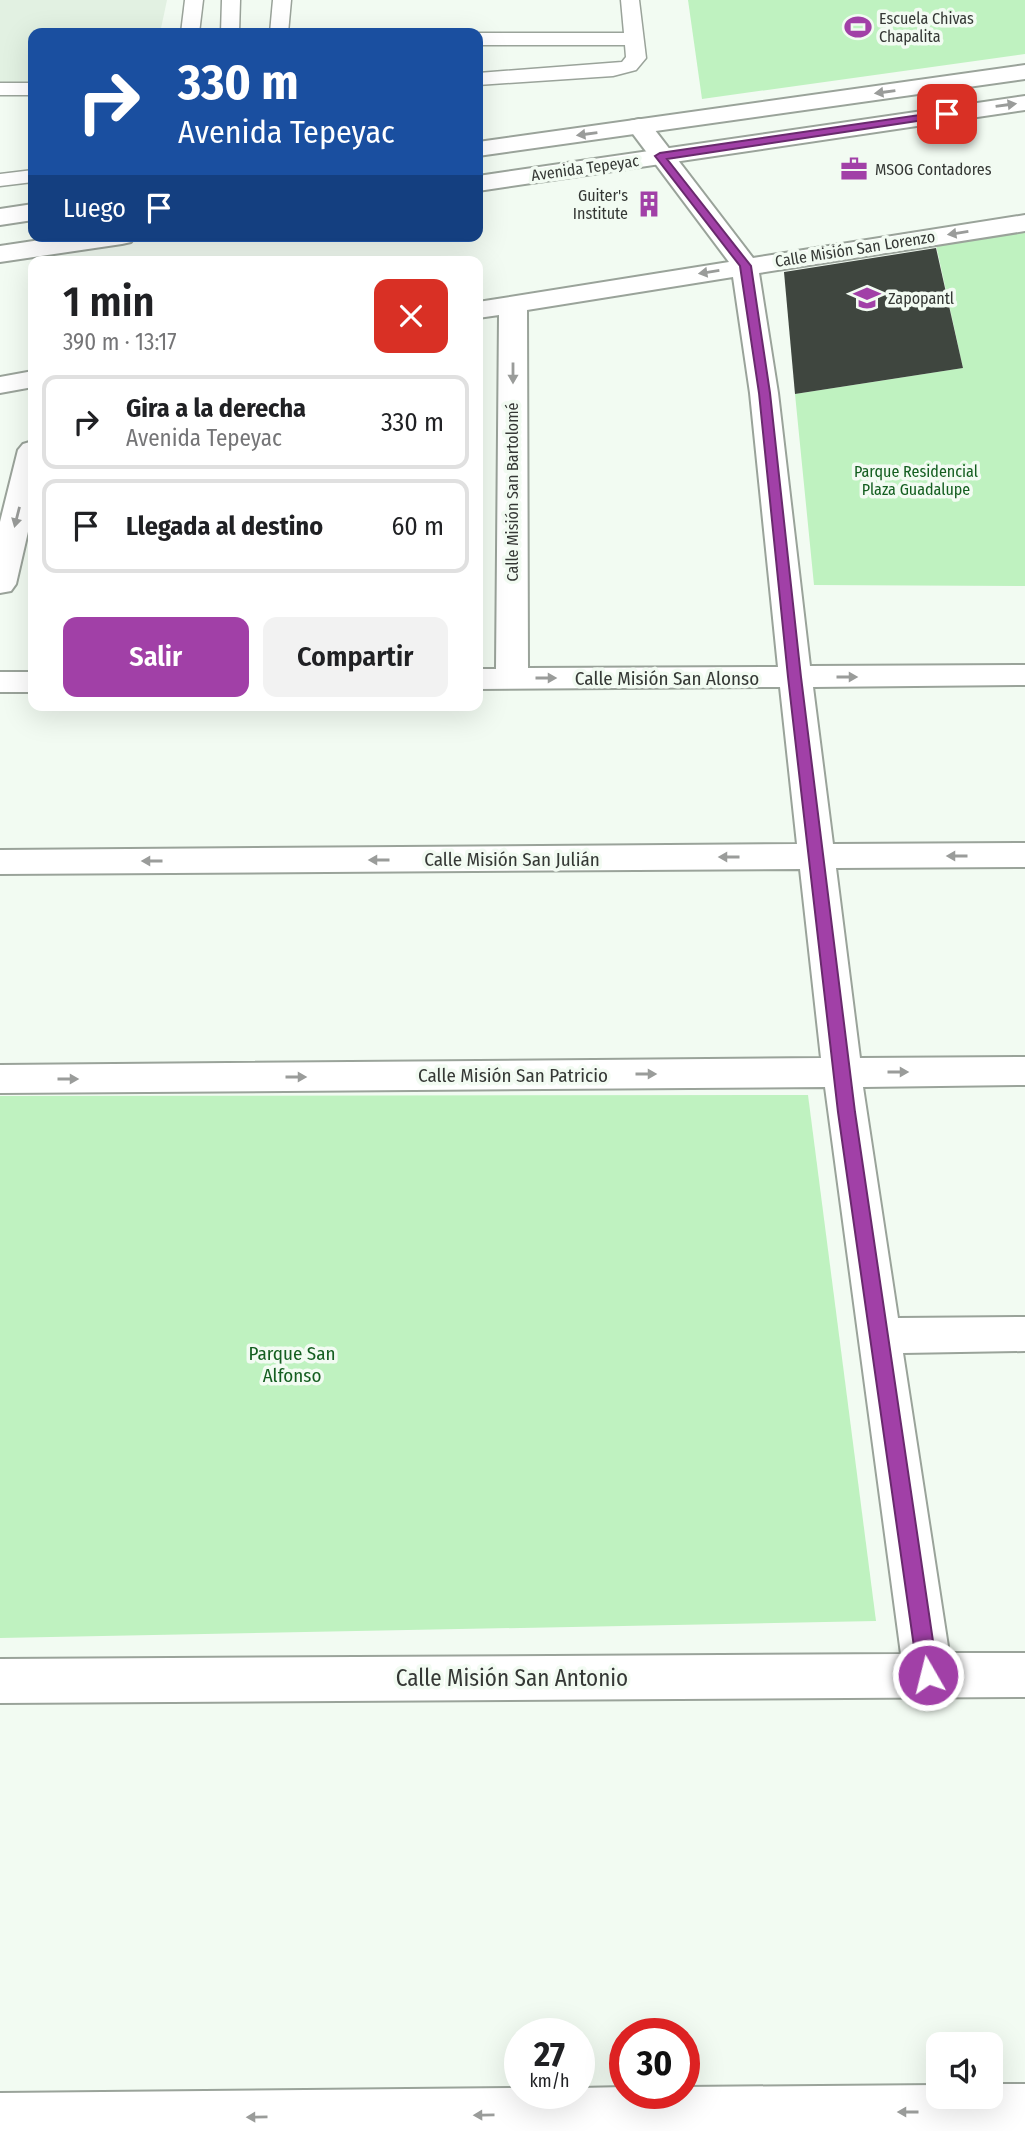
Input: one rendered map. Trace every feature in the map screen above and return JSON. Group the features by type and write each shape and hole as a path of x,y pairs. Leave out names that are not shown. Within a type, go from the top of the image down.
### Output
{"street":[{"name":"Avenida Tepeyac","path":"483,148 1025,72"},
{"name":"Avenida Tepeyac","path":"483,183 1025,103"},
{"path":"639,126 746,266 764,393 794,677 842,1072 928,1675"},
{"path":"0,217 28,213"},
{"name":"Calle Misión San Lorenzo","path":"483,309 1025,223"},
{"path":"0,254 81,242"},
{"name":"Calle Misión San Bartolomé","path":"512,679 513,304"},
{"path":"0,385 28,380"},
{"path":"0,584 28,470"},
{"name":"Calle Misión San Alonso","path":"483,679 1025,675"},
{"path":"0,682 28,682"},
{"name":"Calle Misión San Julián","path":"0,862 1025,855"},
{"name":"Calle Misión San Patricio","path":"0,1079 1025,1071"},
{"path":"879,1336 1025,1334"},
{"name":"Calle Misión San Antonio","path":"0,1681 1025,1675"},
{"path":"0,2120 692,2122 1025,2111"}],"lane":[{"path":"191,28 194,0"},
{"path":"230,28 231,0"},
{"path":"279,28 282,0"},
{"path":"483,79 621,68 636,58 630,0"},
{"path":"483,39 632,39"},
{"path":"0,89 28,89"},
{"path":"0,180 28,177"}],"shaded area":[{"path":"0,0 167,0 161,28 28,28 28,83 0,83"}],"green space":[{"name":"Escuela Chivas Chapalita","path":"688,0 1025,0 1025,54 702,99"},
{"name":"Parque Residencial Plaza Guadalupe","path":"1025,232 1025,586 814,585 795,394 963,368 936,245"},
{"name":"Parque San Alfonso","path":"808,1095 876,1621 0,1638 0,1096"}],"building":[{"path":"936,248 963,368 795,394 784,272"}],"place":[{"name":"Escuela Chivas Chapalita","path":"858,27"},
{"name":"MSOG Contadores","path":"854,169"},
{"name":"Guiter's Institute","path":"649,204"},
{"name":"Zapopantl","path":"867,298"}],"route":[{"path":"928,1675 846,1112 794,677 764,393 746,266 660,156 947,114"}]}
